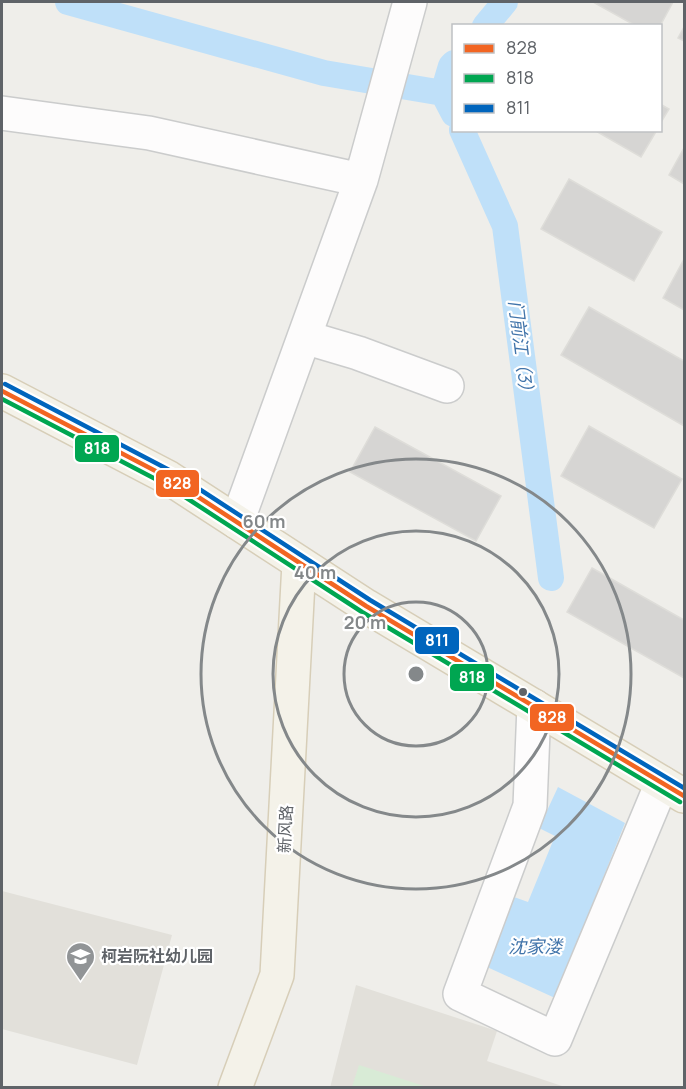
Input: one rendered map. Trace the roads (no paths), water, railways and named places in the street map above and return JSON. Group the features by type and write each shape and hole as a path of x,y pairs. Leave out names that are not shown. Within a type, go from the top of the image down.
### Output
{"main road":[{"path":"2,392 168,478 366,606 673,789"},
{"name":"新风路","path":"235,1088 277,975 299,563"}],"street":[{"path":"237,522 361,180 410,2"},
{"path":"2,113 149,133 361,180"},
{"path":"304,337 358,353 447,386"},
{"path":"534,706 530,806 460,994 555,1039 673,789"}],"water":[{"name":"沈家溇","path":"558,787 625,823 555,998 487,967 514,897 528,902 555,836 539,828"}],"waterway":[{"name":"门前江（3）","path":"68,2 324,73 443,93"},
{"name":"门前江（3）","path":"487,24 505,2"},
{"name":"门前江（3）","path":"452,65 443,93 452,110"},
{"name":"门前江（3）","path":"463,132 505,226 551,578"}],"place":[{"name":"柯岩阮社幼儿园","path":"80,982"}]}
